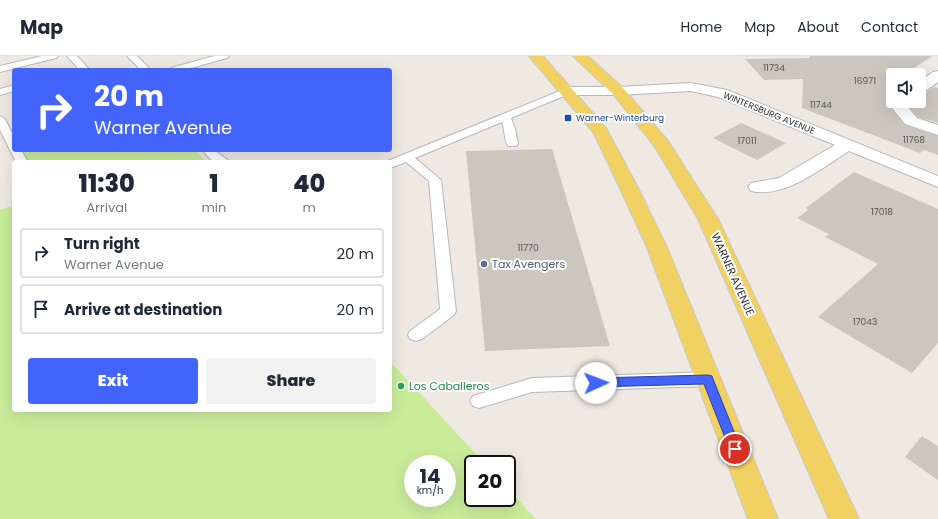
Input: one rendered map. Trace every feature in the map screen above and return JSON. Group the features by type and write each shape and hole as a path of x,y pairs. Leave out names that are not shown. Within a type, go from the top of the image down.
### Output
{"main road":[{"path":"536,56 600,131 627,184 656,245 762,519"},
{"name":"WARNER AVENUE","path":"580,56 618,91 662,145 708,220 844,519"}],"street":[{"path":"926,84 938,75"},
{"name":"WINTERSBURG AVENUE","path":"567,91 618,91 691,86 722,93 938,182"},
{"path":"900,108 911,120 938,130"},
{"path":"757,187 784,182 847,145"}],"lane":[{"path":"0,70 54,56"},
{"path":"72,56 83,68"},
{"path":"132,56 144,68"},
{"path":"181,68 224,56"},
{"path":"0,92 12,89"},
{"path":"392,163 567,91"},
{"path":"505,116 510,128 512,144"},
{"path":"0,119 12,143"},
{"path":"210,152 218,160"},
{"path":"408,157 435,180 448,311 416,335"},
{"path":"479,401 532,384 708,379"}],"green space":[{"path":"20,152 197,152 204,160 25,160"},
{"name":"Los Caballeros","path":"12,206 12,412 392,412 392,363 477,455 464,455 464,507 516,507 516,498 536,519 0,519 0,210"}],"building":[{"path":"810,56 933,56 913,68 886,68 886,108 891,108 905,125 938,136 938,155 924,150 920,153 802,108 803,79 764,80 745,59 810,58"},
{"path":"934,87 938,88 938,123 918,117 910,108 926,108 926,92"},
{"path":"741,123 786,143 757,160 713,138"},
{"path":"552,149 610,346 485,351 466,151"},
{"path":"854,172 938,209 938,343 912,373 818,317 878,264 825,237 829,234 797,218 808,210 806,208"},
{"path":"922,436 938,446 938,480 905,457"}],"place":[{"name":"Warner-Winterburg","path":"568,118"},
{"name":"Tax Avengers","path":"484,264"},
{"name":"Los Caballeros","path":"401,386"}],"route":[{"path":"596,383 708,379 735,449"}]}
